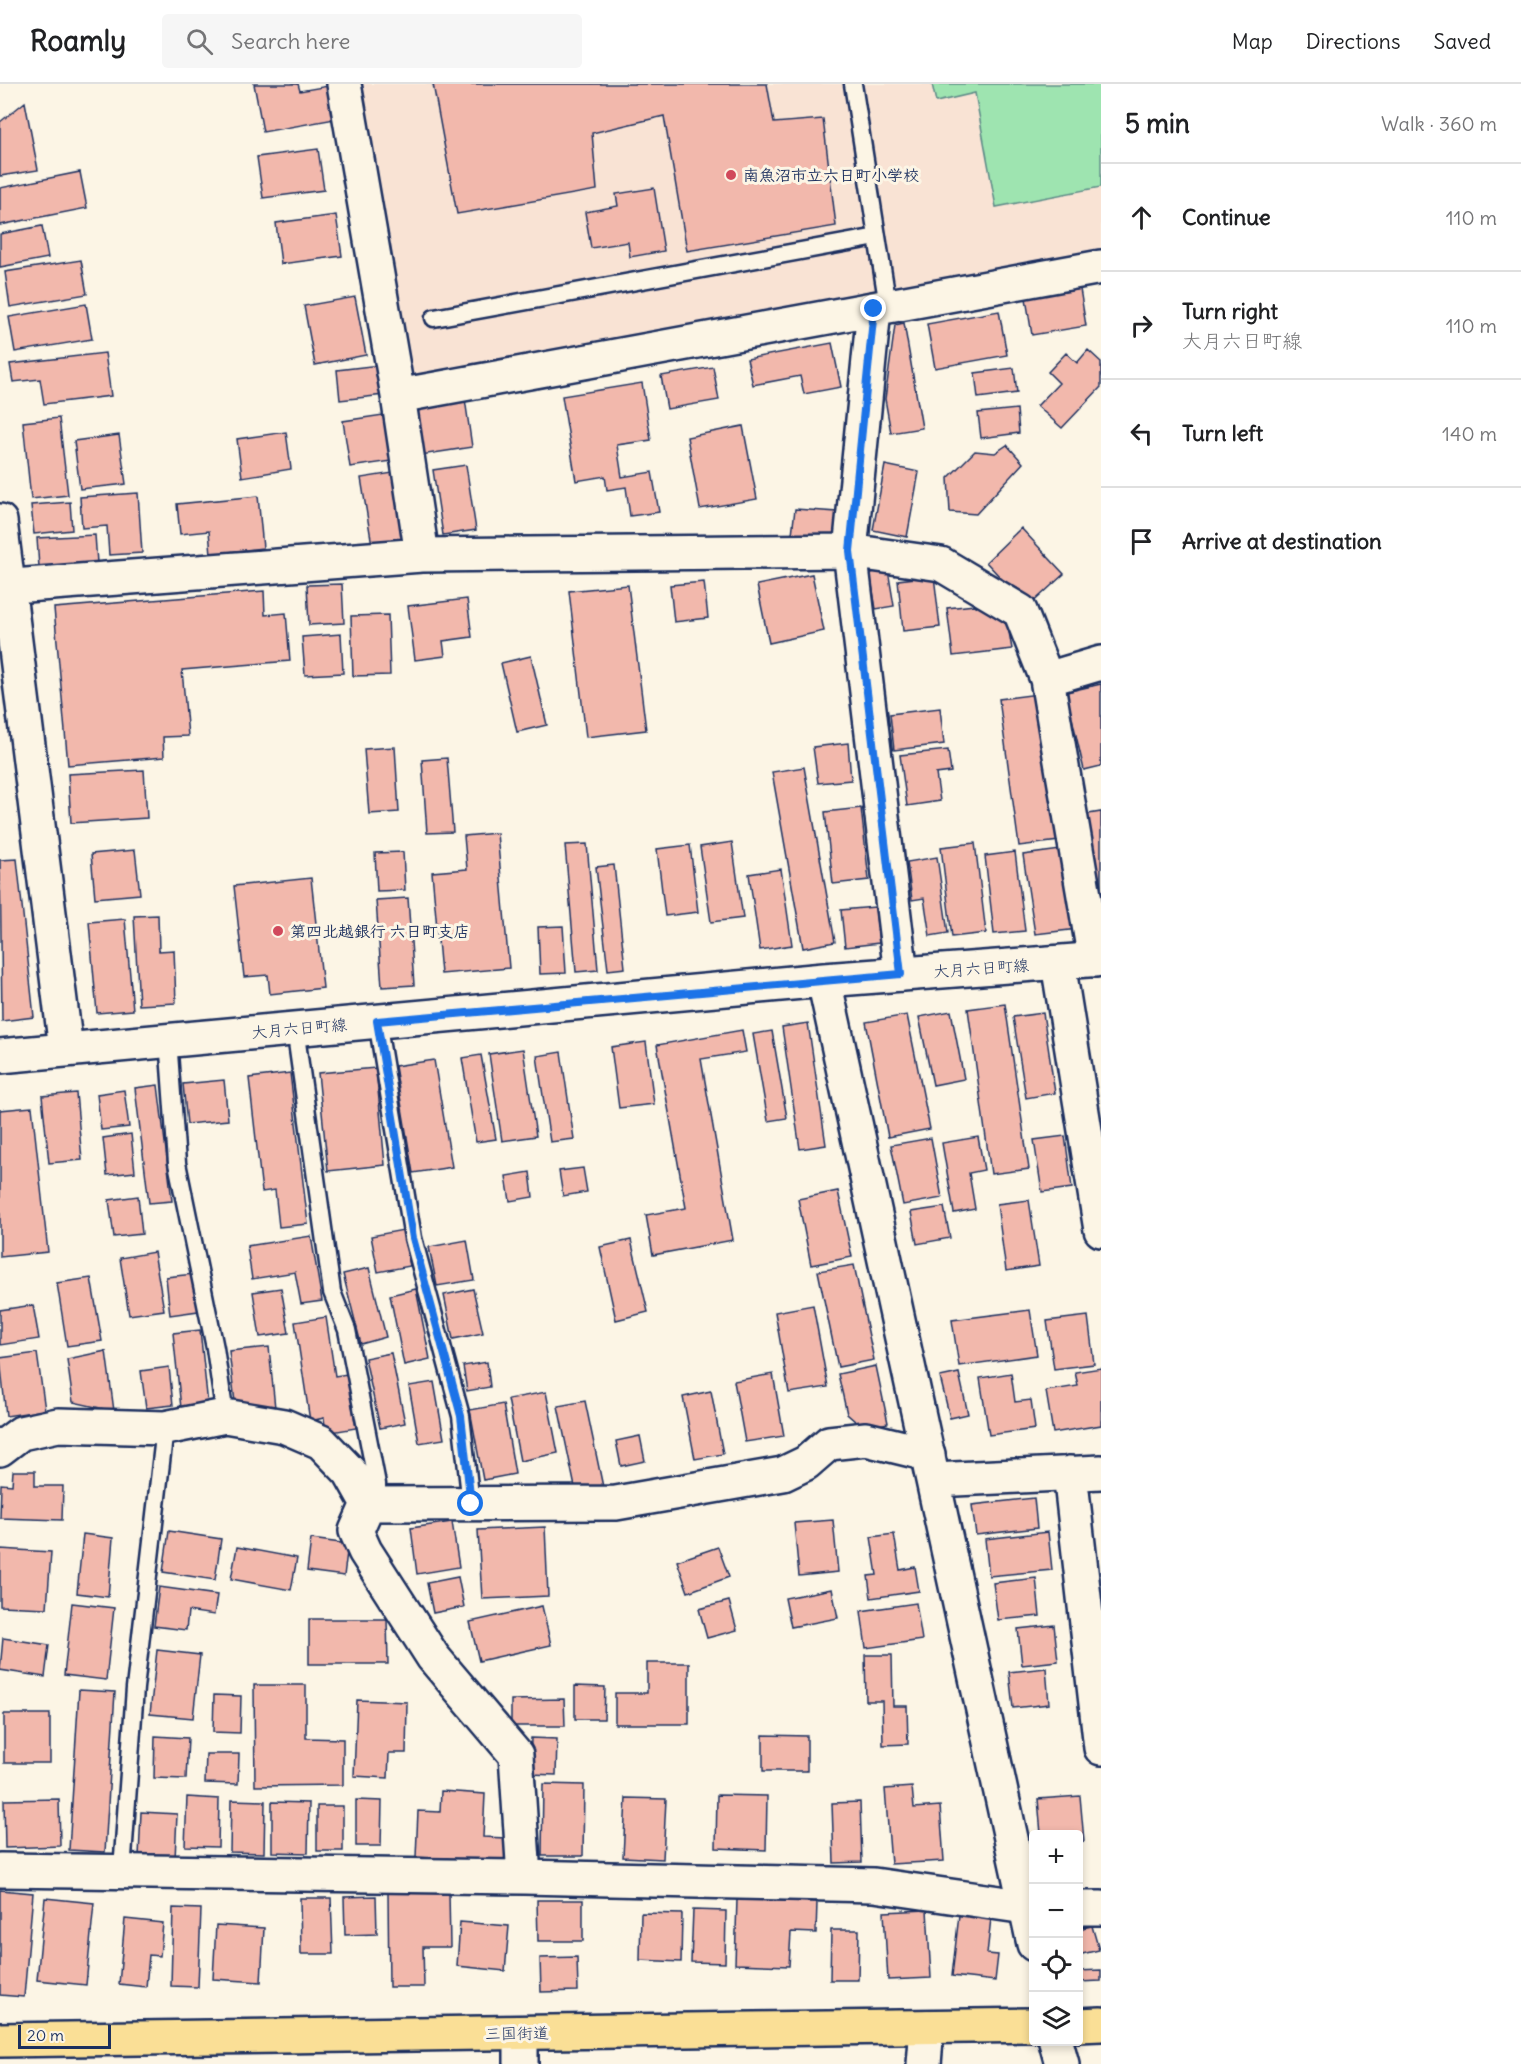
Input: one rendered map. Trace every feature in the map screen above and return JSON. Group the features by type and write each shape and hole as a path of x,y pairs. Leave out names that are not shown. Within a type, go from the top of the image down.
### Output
{"highway":[{"path":"1083,2025 1101,2024"},
{"name":"三国街道","path":"0,2040 521,2048 927,2027 1029,2025"}],"street":[{"path":"344,84 398,396 422,555"},
{"path":"398,396 1101,267"},
{"path":"881,308 850,551 901,974"},
{"path":"0,521 4,587 66,1049"},
{"path":"4,587 422,555 850,551 941,564 1020,611 1047,679 1098,960"},
{"path":"1047,679 1101,663"},
{"name":"大月六日町線","path":"0,1056 824,980 1098,960"},
{"path":"1058,963 1101,1230"},
{"path":"824,980 1029,1904"},
{"path":"0,1449 21,1433 58,1425 165,1428 225,1416 284,1426 321,1442 350,1472 372,1504"},
{"path":"372,1504 616,1503 783,1474 806,1463 829,1443 866,1439 931,1467 1086,1473 1101,1748"},
{"path":"372,1504 356,1531 365,1551 433,1657 516,1755 524,1877"},
{"path":"0,1869 874,1885 1029,1908"},
{"path":"1083,1908 1101,1908"},
{"path":"924,2064 927,2027"},
{"path":"1057,2046 1062,2064"}],"lane":[{"path":"853,84 877,237 881,308"},
{"path":"434,318 877,237"},
{"path":"377,1021 413,1238 461,1416 471,1504"},
{"path":"295,1028 332,1292 347,1330 377,1484 372,1504"},
{"path":"168,1040 177,1163 215,1348 225,1416"},
{"path":"122,1871 135,1688 165,1428"}],"shaded area":[{"name":"南魚沼市立六日町小学校","path":"344,84 1101,84 1101,267 398,396"}],"green space":[{"path":"932,84 1101,84 1101,187 996,207 975,93 936,102"}],"building":[{"path":"254,84 298,84 300,91 328,86 335,119 263,132"},
{"path":"433,84 767,84 774,123 823,119 836,226 687,251 664,116 592,133 597,190 457,214"},
{"path":"25,102 38,170 0,176 0,122"},
{"path":"318,149 324,190 263,198 257,157"},
{"path":"80,172 87,208 0,225 0,188"},
{"path":"654,188 664,251 630,257 628,242 591,248 585,212 618,206 616,194"},
{"path":"336,215 342,256 281,264 276,223"},
{"path":"42,226 48,258 0,267 0,234"},
{"path":"81,260 87,294 10,307 5,272"},
{"path":"1080,289 1086,326 1032,335 1026,298"},
{"path":"355,297 366,355 315,365 304,306"},
{"path":"86,304 92,339 15,352 9,317"},
{"path":"999,311 1007,355 935,368 927,324"},
{"path":"904,323 922,428 891,433 885,399 895,325"},
{"path":"832,343 841,387 804,394 800,376 753,385 747,359"},
{"path":"1088,350 1101,362 1101,387 1062,428 1037,406 1059,383 1048,372 1066,353 1077,363"},
{"path":"105,353 111,396 44,404 40,379 13,382 10,364"},
{"path":"379,365 384,395 340,400 337,370"},
{"path":"713,367 719,400 667,409 661,376"},
{"path":"1014,368 1017,393 978,398 975,373"},
{"path":"642,383 651,440 617,445 622,477 652,472 659,512 630,516 626,487 607,490 605,476 576,481 562,396"},
{"path":"465,399 472,447 421,455 413,406"},
{"path":"1017,409 1019,433 981,438 978,413"},
{"path":"383,415 391,461 350,467 343,421"},
{"path":"59,418 68,495 31,499 23,422"},
{"path":"743,426 757,499 700,509 687,437"},
{"path":"286,432 291,469 242,477 237,439"},
{"path":"119,435 126,484 80,489 74,441"},
{"path":"1007,445 1023,463 976,514 950,512 948,478 975,451 995,453"},
{"path":"466,465 476,530 443,535 433,470"},
{"path":"885,465 919,472 907,537 873,530"},
{"path":"399,472 410,539 372,545 361,478"},
{"path":"138,493 142,553 109,555 107,526 82,528 80,497"},
{"path":"258,496 263,548 211,554 209,531 180,534 177,504"},
{"path":"70,502 72,530 34,534 31,505"},
{"path":"795,509 837,512 834,538 792,534"},
{"path":"1021,528 1064,574 1028,607 986,562"},
{"path":"95,535 97,563 39,567 37,538"},
{"path":"888,570 894,606 876,609 870,573"},
{"path":"812,574 824,631 769,643 757,585"},
{"path":"934,576 940,627 903,631 898,580"},
{"path":"704,582 708,618 674,622 670,585"},
{"path":"342,584 344,623 309,625 307,585"},
{"path":"628,585 646,730 586,737 569,591"},
{"path":"264,591 265,615 286,613 290,661 182,670 188,736 163,737 164,757 68,765 54,608"},
{"path":"467,599 472,637 443,641 445,656 415,660 408,606"},
{"path":"984,604 1008,626 1012,649 953,656 947,608"},
{"path":"388,615 390,675 353,676 351,616"},
{"path":"341,634 343,673 305,675 302,637"},
{"path":"531,656 547,725 517,732 501,663"},
{"path":"1101,684 1101,766 1084,770 1066,692"},
{"path":"1038,694 1059,841 1019,846 999,699"},
{"path":"940,708 944,744 894,750 890,714"},
{"path":"848,743 851,780 818,783 813,747"},
{"path":"395,747 399,812 369,814 364,749"},
{"path":"948,750 951,772 936,774 940,801 907,806 900,755"},
{"path":"447,758 453,832 427,833 422,760"},
{"path":"804,767 835,942 803,948 772,772"},
{"path":"144,770 147,818 71,823 68,774"},
{"path":"861,808 869,880 833,884 825,812"},
{"path":"1101,812 1101,923 1082,815"},
{"path":"497,833 509,968 441,974 432,872 467,869 464,836"},
{"path":"732,842 743,918 711,922 700,847"},
{"path":"975,843 986,933 952,937 941,847"},
{"path":"587,844 598,970 576,972 565,845"},
{"path":"690,845 698,912 665,916 657,849"},
{"path":"1068,849 1078,929 1035,934 1023,855"},
{"path":"135,850 140,894 95,898 91,854"},
{"path":"403,852 405,890 377,891 375,853"},
{"path":"1015,852 1025,931 994,934 985,856"},
{"path":"937,857 948,933 930,936 924,898 912,900 907,862"},
{"path":"17,859 34,1017 2,1021 0,860"},
{"path":"614,865 625,968 608,970 596,867"},
{"path":"781,869 792,945 760,950 749,874"},
{"name":"第四北越銀行 六日町支店","path":"311,878 323,988 270,994 268,975 244,977 234,886"},
{"path":"408,898 414,985 382,987 376,900"},
{"path":"875,907 879,943 845,947 841,910"},
{"path":"158,915 159,951 174,950 176,1003 139,1005 134,916"},
{"path":"125,919 133,1010 97,1013 89,922"},
{"path":"563,926 566,973 540,974 538,927"},
{"path":"1005,1004 1029,1169 991,1174 968,1009"},
{"path":"951,1011 964,1079 933,1085 919,1017"},
{"path":"1043,1013 1055,1093 1026,1098 1013,1017"},
{"path":"907,1015 930,1129 888,1137 866,1022"},
{"path":"808,1023 826,1145 800,1149 782,1027"},
{"path":"742,1030 746,1052 701,1059 733,1240 653,1255 646,1215 686,1208 657,1045"},
{"path":"772,1031 787,1118 768,1121 753,1034"},
{"path":"646,1042 654,1104 619,1108 611,1047"},
{"path":"523,1049 536,1136 502,1141 489,1054"},
{"path":"561,1052 574,1139 550,1142 537,1056"},
{"path":"481,1055 496,1139 476,1142 462,1058"},
{"path":"434,1060 452,1167 413,1173 395,1066"},
{"path":"376,1068 385,1165 328,1171 318,1073"},
{"path":"290,1073 308,1224 279,1227 275,1190 262,1192 249,1078"},
{"path":"224,1080 228,1120 187,1124 183,1084"},
{"path":"158,1085 172,1201 149,1203 135,1088"},
{"path":"124,1090 129,1127 101,1130 97,1094"},
{"path":"76,1093 82,1160 49,1163 42,1096"},
{"path":"32,1107 48,1252 0,1257 0,1110"},
{"path":"131,1134 135,1172 107,1175 103,1138"},
{"path":"1065,1136 1072,1188 1042,1192 1034,1140"},
{"path":"978,1137 984,1170 969,1173 975,1209 954,1213 942,1143"},
{"path":"931,1138 942,1198 903,1205 891,1145"},
{"path":"583,1168 587,1192 563,1196 559,1171"},
{"path":"530,1172 533,1197 510,1201 506,1176"},
{"path":"838,1191 852,1257 811,1265 798,1199"},
{"path":"138,1196 142,1234 114,1237 109,1200"},
{"path":"1029,1200 1039,1266 1006,1271 997,1204"},
{"path":"944,1207 950,1238 917,1244 911,1212"},
{"path":"403,1230 410,1266 378,1272 371,1236"},
{"path":"311,1236 322,1301 301,1304 295,1272 252,1279 247,1246"},
{"path":"467,1240 474,1280 437,1286 429,1247"},
{"path":"631,1240 648,1312 616,1320 600,1247"},
{"path":"154,1252 164,1310 129,1315 120,1258"},
{"path":"854,1265 874,1360 838,1367 818,1271"},
{"path":"369,1268 386,1337 361,1344 343,1274"},
{"path":"194,1274 198,1311 170,1315 166,1277"},
{"path":"91,1278 102,1341 67,1346 57,1283"},
{"path":"281,1288 289,1333 260,1337 253,1292"},
{"path":"416,1289 430,1359 404,1365 390,1295"},
{"path":"473,1289 483,1333 453,1339 444,1295"},
{"path":"33,1305 39,1339 0,1345 0,1310"},
{"path":"813,1305 828,1387 789,1393 775,1312"},
{"path":"1030,1310 1037,1355 959,1366 952,1320"},
{"path":"1088,1316 1094,1364 1054,1369 1047,1321"},
{"path":"326,1317 335,1376 347,1374 356,1428 326,1433 324,1418 310,1421 295,1322"},
{"path":"200,1330 208,1405 181,1408 173,1333"},
{"path":"269,1347 275,1408 236,1411 229,1351"},
{"path":"106,1351 114,1411 73,1402 67,1359"},
{"path":"37,1353 45,1410 6,1416 0,1358"},
{"path":"391,1353 405,1423 380,1428 365,1358"},
{"path":"487,1362 490,1387 467,1391 463,1366"},
{"path":"876,1366 888,1423 863,1428 847,1414 838,1374"},
{"path":"169,1367 173,1405 146,1408 141,1371"},
{"path":"1101,1368 1101,1425 1053,1433 1046,1391 1078,1386 1075,1372"},
{"path":"959,1373 968,1414 950,1418 940,1377"},
{"path":"1011,1373 1015,1402 1031,1400 1035,1429 989,1435 980,1378"},
{"path":"773,1374 784,1436 745,1442 734,1381"},
{"path":"434,1382 444,1439 419,1443 409,1386"},
{"path":"711,1391 723,1454 695,1459 683,1397"},
{"path":"546,1392 558,1453 520,1461 508,1399"},
{"path":"585,1401 603,1487 576,1492 558,1406"},
{"path":"503,1404 515,1474 483,1480 470,1410"},
{"path":"640,1436 645,1461 621,1466 616,1441"},
{"path":"13,1471 35,1471 35,1486 63,1486 62,1520 0,1518 1,1484 12,1485"},
{"path":"1034,1498 1037,1528 976,1535 972,1505"},
{"path":"833,1520 838,1572 799,1576 794,1523"},
{"path":"452,1522 459,1567 417,1574 411,1528"},
{"path":"545,1527 548,1596 482,1599 478,1530"},
{"path":"169,1531 221,1539 215,1580 163,1572"},
{"path":"1048,1532 1052,1570 989,1576 985,1539"},
{"path":"83,1534 113,1538 108,1597 77,1593"},
{"path":"894,1534 900,1570 915,1567 919,1591 871,1598 868,1576 877,1575 871,1537"},
{"path":"311,1539 348,1544 344,1576 307,1571"},
{"path":"237,1547 297,1558 291,1590 231,1579"},
{"path":"718,1547 729,1577 688,1592 677,1561"},
{"path":"0,1549 51,1552 47,1608 0,1606"},
{"path":"458,1577 464,1607 433,1613 427,1583"},
{"path":"1036,1578 1040,1616 998,1620 993,1583"},
{"path":"159,1587 217,1595 214,1615 188,1611 186,1630 154,1626"},
{"path":"832,1589 838,1618 791,1627 785,1598"},
{"path":"729,1601 737,1630 707,1638 699,1609"},
{"path":"72,1603 114,1608 106,1680 64,1675"},
{"path":"916,1603 922,1640 866,1648 861,1611"},
{"path":"542,1606 551,1645 479,1661 470,1622"},
{"path":"309,1619 387,1619 388,1664 309,1664"},
{"path":"1054,1625 1058,1661 1022,1665 1018,1629"},
{"path":"3,1638 49,1645 45,1677 0,1670"},
{"path":"157,1650 200,1655 193,1718 150,1714"},
{"path":"865,1655 892,1655 893,1706 907,1706 908,1744 883,1745 882,1701 866,1701"},
{"path":"647,1663 689,1663 689,1724 615,1724 615,1693 647,1693"},
{"path":"1046,1668 1049,1704 1013,1708 1009,1672"},
{"path":"254,1685 306,1685 306,1738 343,1739 343,1785 255,1786"},
{"path":"575,1686 605,1687 604,1719 575,1719"},
{"path":"79,1690 115,1692 105,1852 69,1850"},
{"path":"214,1695 241,1696 240,1733 213,1732"},
{"path":"564,1699 565,1726 511,1726 511,1700"},
{"path":"357,1700 407,1702 406,1753 389,1753 388,1778 354,1776"},
{"path":"4,1714 50,1714 50,1763 4,1763"},
{"path":"763,1735 807,1736 807,1771 763,1771"},
{"path":"155,1736 188,1738 186,1779 154,1778"},
{"path":"531,1738 557,1739 556,1775 530,1774"},
{"path":"206,1754 239,1754 238,1784 205,1783"},
{"path":"543,1784 584,1785 583,1856 542,1856"},
{"path":"912,1787 914,1808 940,1806 944,1861 891,1864 885,1789"},
{"path":"441,1791 485,1794 483,1837 506,1838 505,1863 416,1857 418,1811 440,1812"},
{"path":"717,1795 767,1796 766,1850 716,1848"},
{"path":"1080,1796 1084,1841 1083,1830 1041,1830 1038,1799"},
{"path":"187,1797 219,1799 218,1847 185,1846"},
{"path":"626,1798 666,1799 663,1859 623,1857"},
{"path":"59,1799 60,1846 5,1848 4,1800"},
{"path":"231,1800 265,1801 264,1853 230,1852"},
{"path":"356,1800 382,1801 381,1846 356,1846"},
{"path":"272,1802 309,1803 308,1853 272,1852"},
{"path":"860,1802 862,1862 834,1863 832,1803"},
{"path":"317,1806 343,1806 343,1851 317,1851"},
{"path":"141,1812 177,1814 175,1859 139,1857"},
{"path":"0,1890 33,1893 24,1997 0,1995"},
{"path":"449,1892 450,1947 423,1947 424,1987 389,1987 388,1893"},
{"path":"376,1896 377,1934 345,1935 344,1897"},
{"path":"45,1898 94,1903 86,1985 37,1980"},
{"path":"300,1898 331,1898 333,1954 301,1954"},
{"path":"737,1899 817,1902 816,1933 791,1932 789,1966 735,1964"},
{"path":"537,1900 583,1900 583,1941 538,1941"},
{"path":"173,1908 201,1909 198,1987 171,1986"},
{"path":"693,1910 726,1911 725,1963 691,1962"},
{"path":"927,1910 931,1978 888,1980 884,1912"},
{"path":"641,1913 682,1914 681,1962 640,1960"},
{"path":"959,1915 991,1918 987,1954 998,1955 995,1981 952,1976"},
{"path":"125,1919 163,1923 160,1956 149,1955 146,1987 119,1984"},
{"path":"460,1922 509,1926 505,1971 457,1966"},
{"path":"216,1925 264,1928 261,1982 213,1979"},
{"path":"1092,1926 1099,1950 1083,1954 1083,1928"},
{"path":"831,1930 859,1930 858,1980 830,1980"},
{"path":"577,1957 578,1991 541,1992 540,1958"},
{"path":"1101,1970 1101,1981 1083,1982 1083,1971"}],"place":[{"name":"南魚沼市立六日町小学校","path":"731,175"},
{"name":"第四北越銀行 六日町支店","path":"278,931"}],"route":[{"path":"471,1504 461,1416 413,1238 377,1021 901,974 850,551 874,309"}]}
